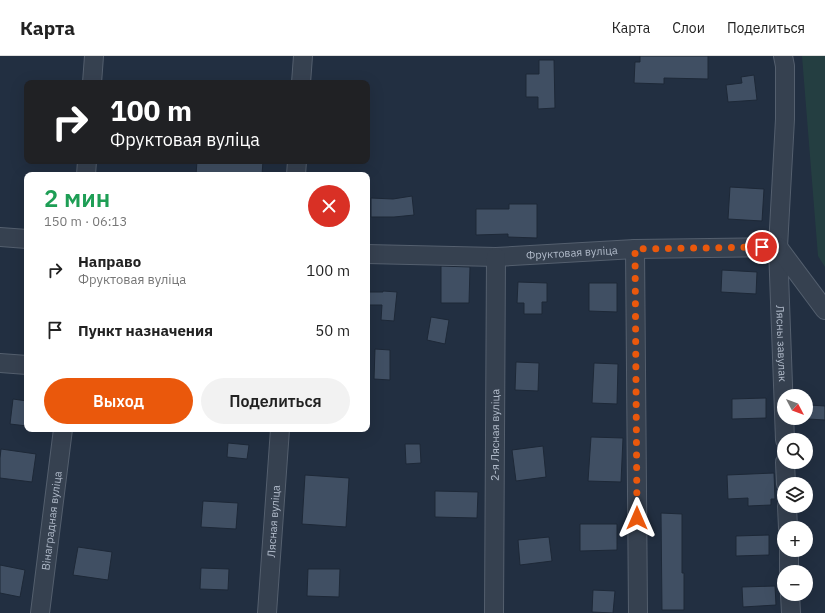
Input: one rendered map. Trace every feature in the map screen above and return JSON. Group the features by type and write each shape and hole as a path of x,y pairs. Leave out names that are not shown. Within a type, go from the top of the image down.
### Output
{"street":[{"path":"92,80 94,56"},
{"path":"301,80 302,56"},
{"name":"Лясны завулак","path":"783,56 785,66 785,119 778,247 785,433"},
{"path":"0,237 24,239"},
{"path":"778,247 825,310"},
{"name":"Фруктовая вуліца","path":"370,254 496,257 635,249 778,247"},
{"path":"635,249 638,613"},
{"name":"2-я Лясная вуліца","path":"494,613 496,257"},
{"path":"0,363 24,365"},
{"name":"Вінаградная вуліца","path":"40,613 63,432"},
{"name":"Лясная вуліца","path":"267,613 280,432"},
{"path":"790,601 791,613"}],"green space":[{"path":"802,56 825,56 825,267 818,256"}],"building":[{"path":"640,56 708,56 708,79 664,78 664,84 634,83 635,62 640,62"},
{"path":"539,60 554,60 555,108 538,109 538,97 526,97 526,74 539,74"},
{"path":"754,75 757,100 728,102 726,85 742,83 741,77"},
{"path":"197,164 263,164 262,172 196,172"},
{"path":"730,187 764,189 762,221 728,219"},
{"path":"412,196 414,215 371,217 371,198 393,199"},
{"path":"509,204 537,204 537,238 508,237 508,234 476,235 476,209 509,209"},
{"path":"441,266 470,267 469,303 441,303"},
{"path":"722,270 757,272 756,294 721,292"},
{"path":"518,282 547,283 547,302 542,302 542,314 524,314 524,303 517,303"},
{"path":"589,283 617,283 617,312 589,311"},
{"path":"370,292 397,292 394,321 381,320 382,305 370,305"},
{"path":"431,317 449,320 445,344 427,340"},
{"path":"375,349 390,350 390,380 374,379"},
{"path":"516,362 539,363 538,391 515,390"},
{"path":"594,363 618,364 617,404 592,403"},
{"path":"766,398 766,418 732,419 732,399"},
{"path":"13,399 24,401 24,426 10,424"},
{"path":"813,405 825,406 825,420 813,419"},
{"path":"591,437 623,438 621,482 588,481"},
{"path":"228,443 249,445 247,459 227,457"},
{"path":"405,444 420,444 421,463 406,464"},
{"path":"543,446 546,477 516,481 512,450"},
{"path":"1,449 36,454 32,482 0,478"},
{"path":"774,473 775,499 771,499 771,505 748,506 748,498 728,499 727,475"},
{"path":"305,475 349,478 346,527 302,524"},
{"path":"435,491 478,492 477,518 435,517"},
{"path":"203,501 238,503 236,529 201,527"},
{"path":"661,513 682,514 682,573 684,573 684,610 662,610"},
{"path":"580,524 617,524 617,550 580,551"},
{"path":"769,535 769,555 736,556 736,536"},
{"path":"549,537 552,561 520,565 518,540"},
{"path":"78,547 112,552 108,580 73,575"},
{"path":"0,565 25,570 20,597 0,593"},
{"path":"201,568 229,569 228,590 200,589"},
{"path":"308,569 340,569 339,597 307,596"},
{"path":"775,586 776,605 743,607 742,587"},
{"path":"593,590 615,591 613,613 592,612"}],"route":[{"path":"637,518 635,249 762,247"}]}
